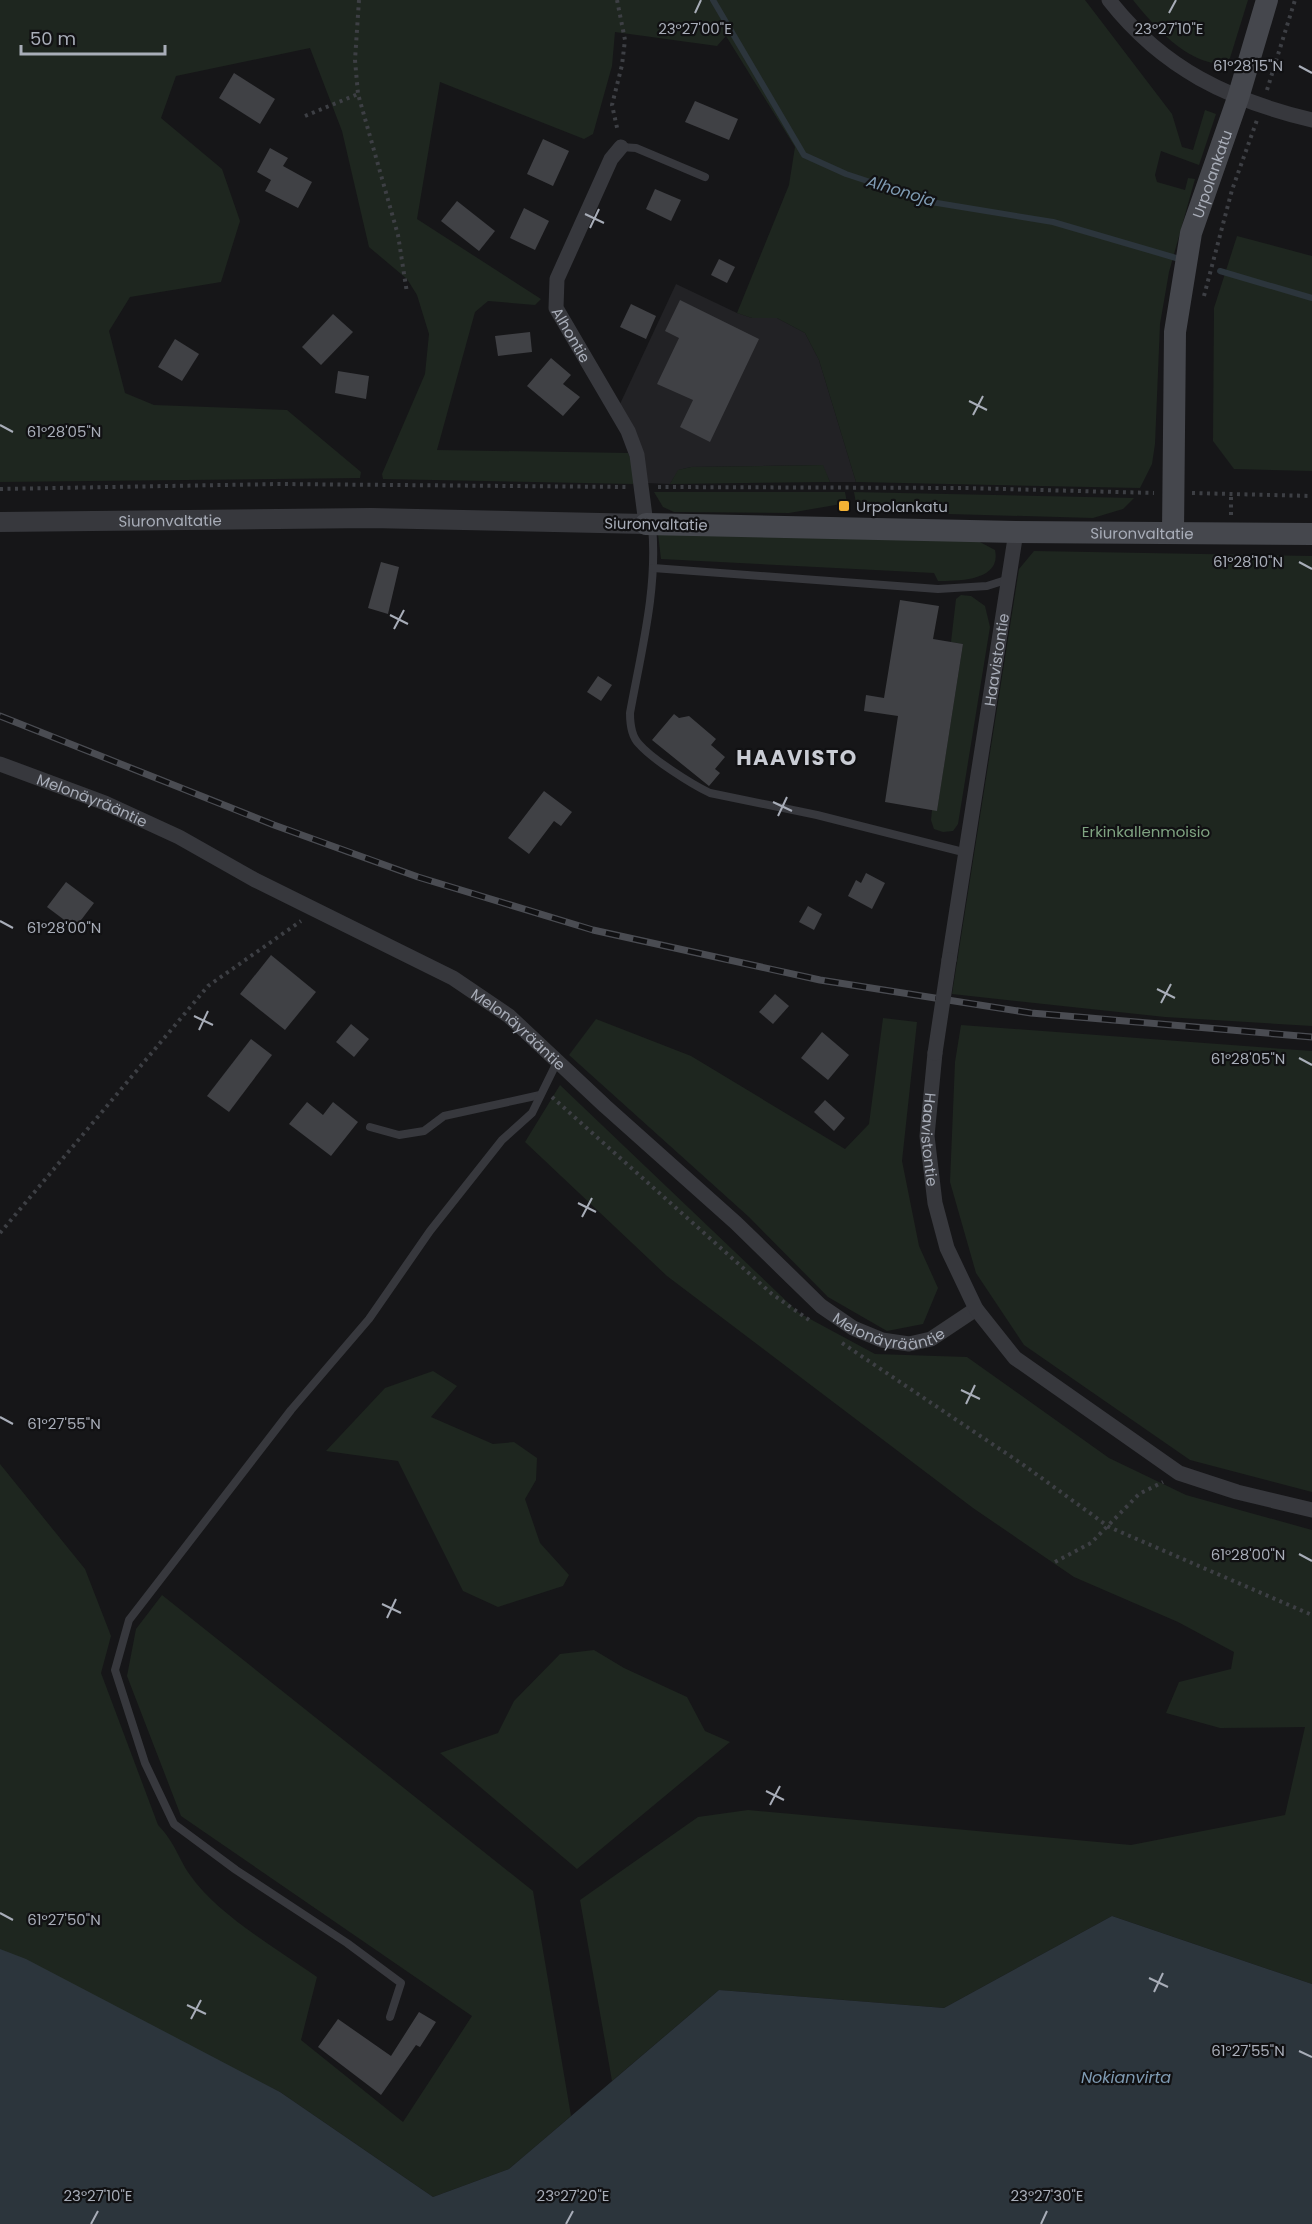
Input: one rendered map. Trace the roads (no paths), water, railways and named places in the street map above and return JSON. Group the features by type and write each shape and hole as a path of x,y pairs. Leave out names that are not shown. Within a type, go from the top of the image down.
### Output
{"main road":[{"name":"Urpolankatu","path":"1173,532 1175,333 1191,233 1238,98 1267,0"},
{"name":"Siuronvaltatie","path":"649,524 1016,532 1312,534"}],"street":[{"path":"1109,0 1128,24 1192,74 1262,108 1312,120"},
{"name":"Alhontie","path":"621,147 611,159 557,279 556,308 628,431 637,455 649,524"},
{"name":"Siuronvaltatie","path":"0,522 371,519 649,524"},
{"name":"Haavistontie","path":"1016,532 935,1053 927,1136 935,1203 947,1248 976,1309 1015,1358 1179,1473 1237,1492 1312,1510"},
{"name":"Melonäyrääntie","path":"0,764 105,803 179,837 255,880 453,978 509,1016 604,1106 736,1223 821,1306 853,1328 882,1340 909,1344 931,1339 976,1309"}],"lane":[{"path":"621,147 636,148 705,177"},
{"path":"649,524 653,568 630,713 631,728 638,744 694,786 710,793 817,814 967,854"},
{"path":"653,568 938,589 987,586 1009,579"},
{"path":"390,2017 401,1983 347,1943 236,1870 174,1824 145,1763 115,1670 129,1620 291,1410 369,1318 430,1231 495,1149 532,1113 558,1060"},
{"path":"370,1127 399,1135 424,1131 444,1116 541,1092"}],"water":[{"name":"Nokianvirta","path":"1112,1916 1312,1984 1312,2224 0,2224 0,1949 26,1959 280,2092 433,2197 509,2169 719,1990 944,2008"}],"waterway":[{"name":"Alhonoja","path":"713,0 804,155 846,174 931,202 1053,222 1176,258"},
{"name":"Alhonoja","path":"1220,271 1312,298"}],"railway":[{"path":"0,716 274,825 418,877 593,930 820,980 1031,1013 1312,1037"}],"place":[{"name":"Urpolankatu","path":"844,506"}],"district":[{"name":"HAAVISTO","path":"797,757"}],"park label":[{"name":"Erkinkallenmoisio","path":"1146,831"}]}
